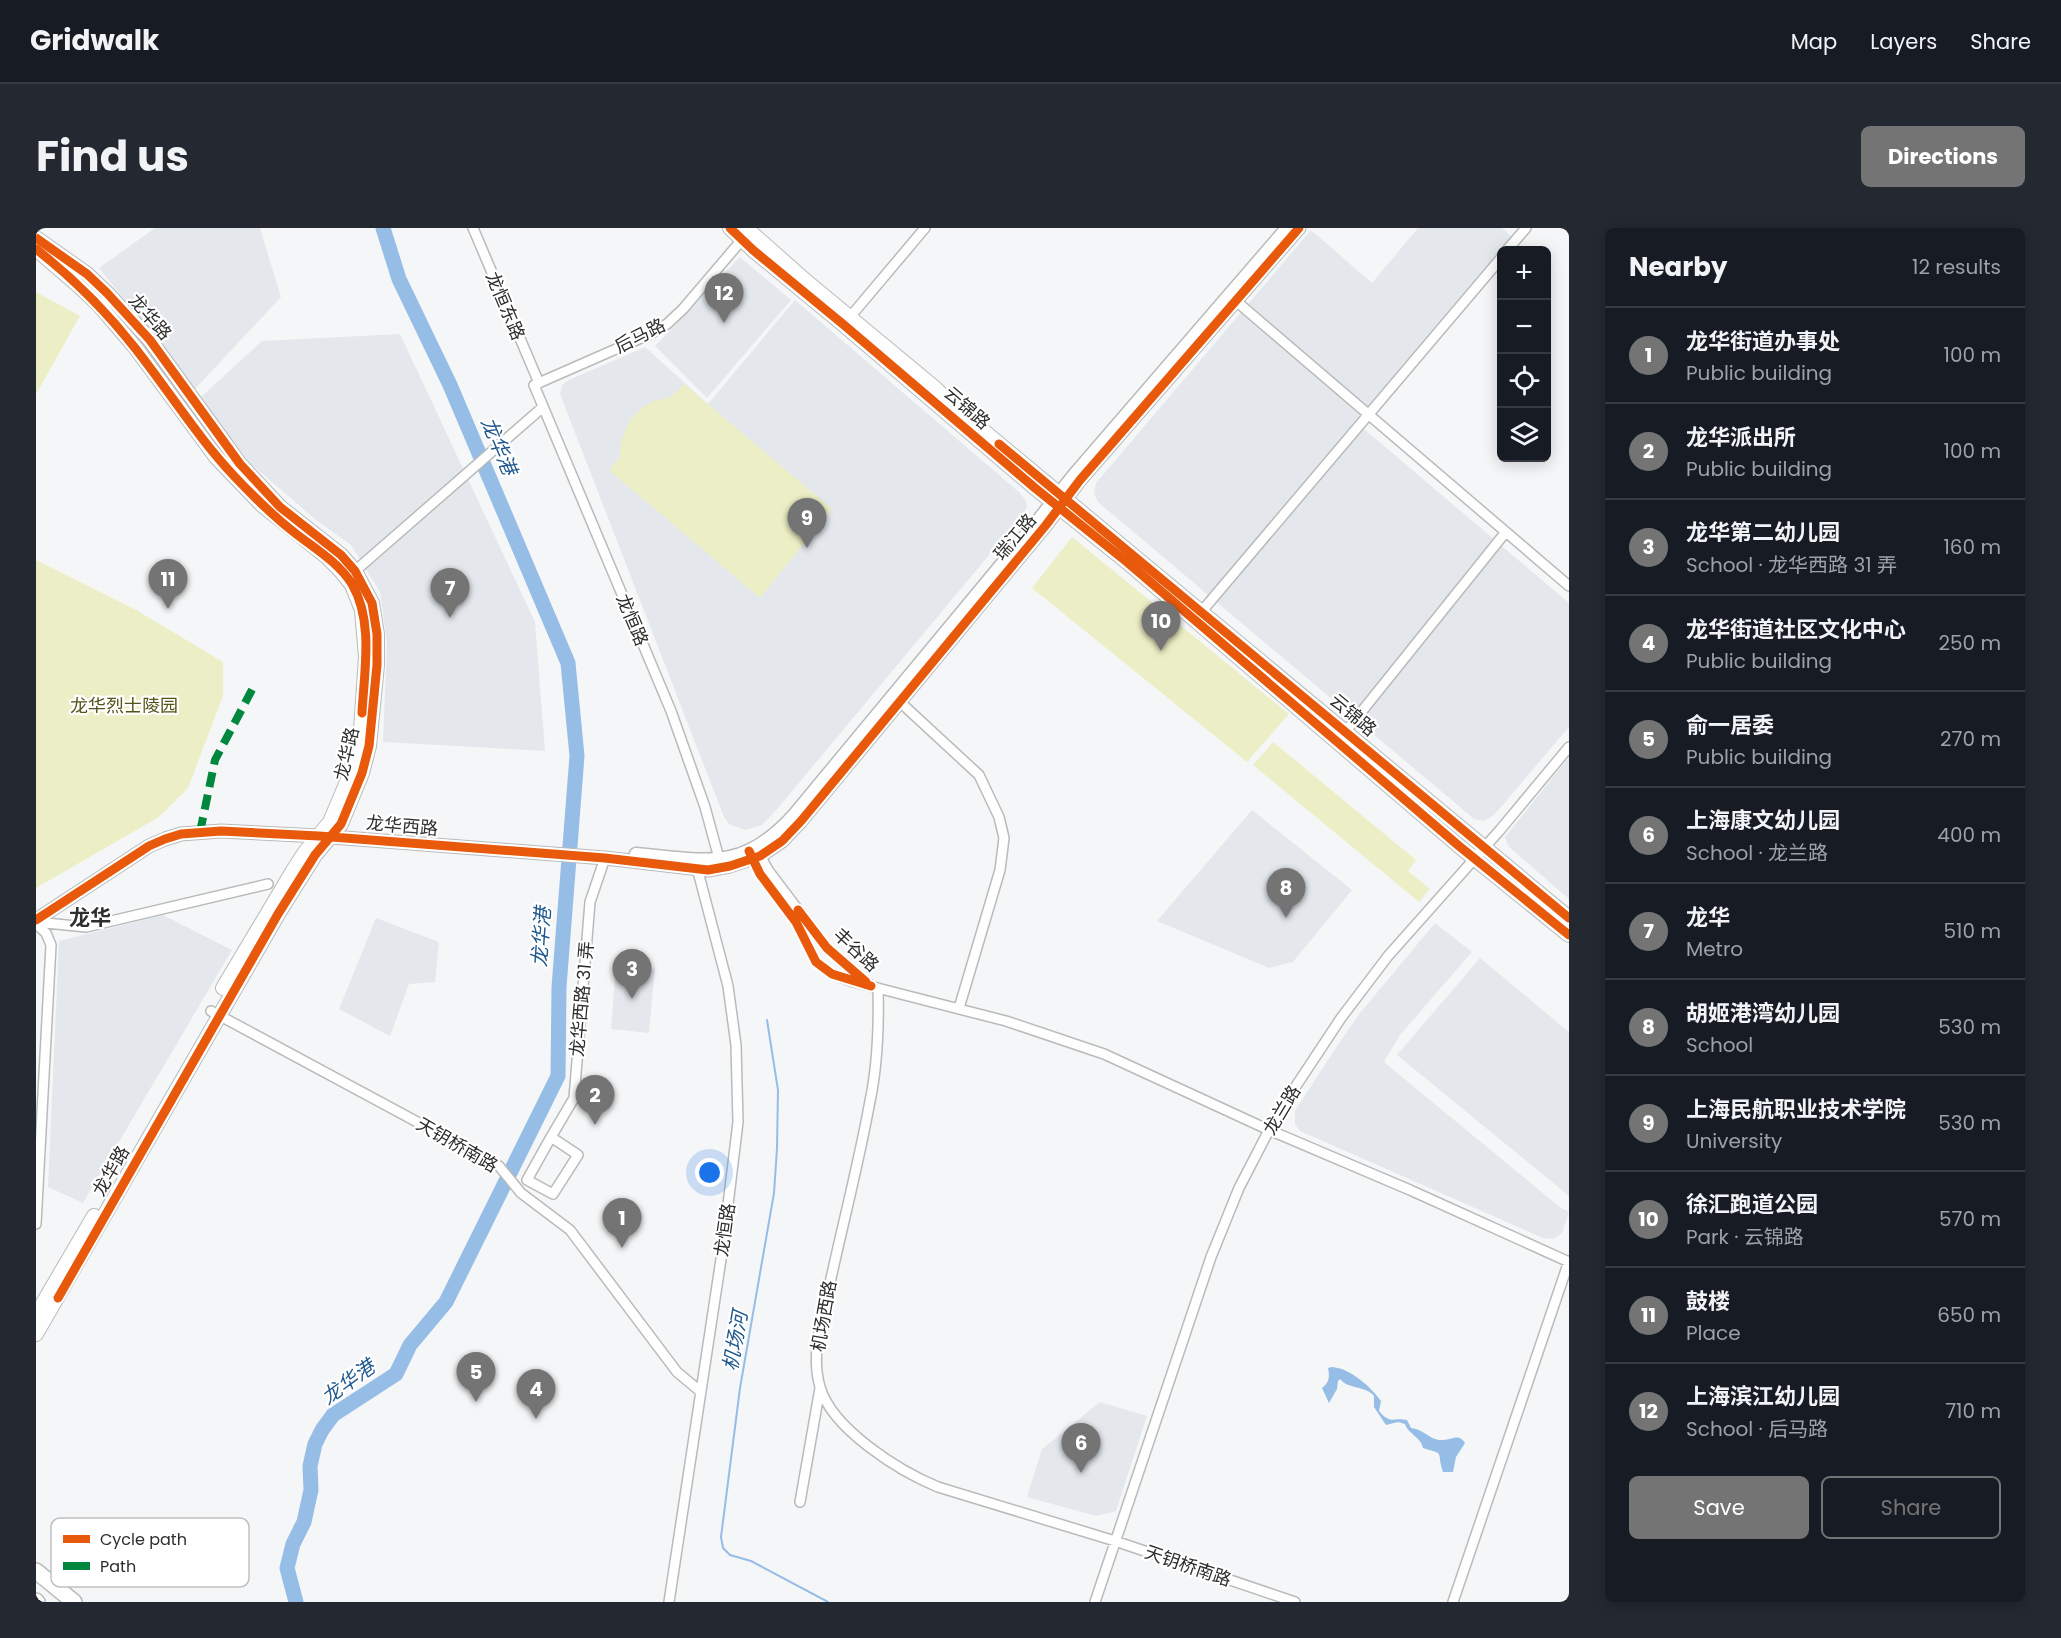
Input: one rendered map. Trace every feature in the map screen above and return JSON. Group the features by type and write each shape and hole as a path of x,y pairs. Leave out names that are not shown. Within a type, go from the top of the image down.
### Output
{"main road":[{"name":"云锦路","path":"730,228 746,233 850,317 1127,562 1474,859 1569,935"},
{"name":"云锦路","path":"746,233 1060,501 1202,611 1569,918"},
{"name":"龙华路","path":"36,238 87,274 107,293 150,340 240,464 280,507 341,555 355,571 372,603 377,634 377,665 369,746 362,773 341,824 325,837"},
{"name":"龙华路","path":"36,249 99,305 135,348 216,457 262,505 333,563 352,585 362,610 366,657 360,744 325,837 215,1013 39,1314"},
{"name":"龙华路","path":"39,1314 58,1298 215,1013"},
{"path":"36,1334 39,1314"},
{"path":"36,1571 51,1583"},
{"path":"56,1587 74,1602"}],"street":[{"name":"龙恒东路","path":"473,228 536,384"},
{"path":"850,317 925,228"},
{"name":"瑞江路","path":"754,854 794,815 1287,228"},
{"name":"瑞江路","path":"754,854 782,841 792,831 900,702 1060,501 1299,228"},
{"path":"1510,246 1526,228"},
{"name":"后马路","path":"536,384 648,335 667,324 683,309 746,233"},
{"path":"1202,611 1497,263"},
{"path":"1236,301 1569,586"},
{"name":"龙恒路","path":"536,384 543,407 671,711 723,863"},
{"path":"355,571 543,407"},
{"path":"1346,731 1505,533"},
{"path":"900,702 979,775 999,817 1004,838 1000,870 960,1008"},
{"name":"龙兰路","path":"1095,1602 1221,1230 1239,1188 1269,1130 1341,1018 1388,956 1484,848 1569,747"},
{"name":"龙华西路","path":"36,922 149,846 165,838 181,834 222,831 325,837 605,858 666,866 723,863 754,854"},
{"name":"龙华西路","path":"605,858 620,853 696,865"},
{"name":"丰谷路","path":"754,854 760,874 796,922 810,953 816,962 832,974 1016,1024 1104,1054 1269,1130 1569,1261"},
{"name":"丰谷路","path":"754,854 827,948 840,961 875,987"},
{"name":"龙华西路 31 弄","path":"551,1137 578,1155 553,1194 527,1180 551,1137 574,1098 590,902 605,858"},
{"name":"龙恒路","path":"669,1602 736,1150 738,1094 736,1045 728,986 696,865"},
{"path":"36,922 86,927 268,884"},
{"path":"36,922 51,945 36,1224"},
{"name":"机场西路","path":"875,987 879,1033 876,1067 816,1356 820,1388 835,1414 846,1426 881,1456 905,1472 938,1487 1071,1529"},
{"name":"天钥桥南路","path":"215,1013 499,1166 521,1193 570,1230 677,1372 701,1392"},
{"path":"1453,1602 1569,1261"},
{"path":"800,1502 820,1388"},
{"name":"天钥桥南路","path":"1071,1529 1115,1541 1295,1602"}],"shaded area":[{"path":"155,228 260,228 281,297 195,389 99,268"},
{"path":"1418,228 1502,228 1512,237 1504,246 1497,246 1497,255 1357,423 1569,603 1569,727 1494,815 1484,821 1474,819 1098,502 1094,494 1096,483 1311,230 1372,283"},
{"path":"740,257 791,300 707,398 655,346"},
{"path":"795,300 1020,493 1027,507 778,808 762,825 745,830 729,824 724,817 560,394 562,385 569,380 645,347 708,404"},
{"path":"400,334 535,622 545,751 383,742 387,643 380,592 351,545 316,520 251,464 200,398 262,341"},
{"path":"1569,757 1569,899 1508,846 1505,837"},
{"path":"1252,810 1352,890 1293,962 1269,968 1157,921"},
{"path":"163,915 232,950 83,1203 48,1187 59,941"},
{"path":"376,918 439,942 435,982 409,984 390,1036 339,1009"},
{"path":"1435,923 1472,952 1400,1035 1384,1062 1561,1208 1569,1212 1562,1233 1554,1239 1543,1238 1300,1131 1295,1124 1295,1111 1337,1046 1360,1013"},
{"path":"1480,958 1569,1032 1569,1196 1397,1055"},
{"path":"616,964 655,969 649,1033 611,1029"},
{"path":"1100,1402 1147,1416 1116,1511 1096,1516 1027,1497 1042,1449"}],"green space":[{"path":"36,292 80,316 36,394"},
{"path":"684,384 832,509 760,598 609,470 620,457 622,439 634,416 648,404 672,396"},
{"path":"1072,537 1289,714 1247,762 1032,588"},
{"name":"龙华烈士陵园","path":"36,560 136,610 223,662 223,696 188,788 159,817 36,888"},
{"path":"1273,742 1416,860 1408,871 1430,889 1419,902 1253,765"}],"water":[{"path":"1328,1368 1346,1371 1366,1384 1381,1401 1379,1411 1386,1418 1407,1420 1411,1428 1435,1439 1460,1438 1465,1443 1456,1457 1453,1472 1443,1472 1439,1454 1423,1448 1405,1424 1398,1422 1386,1425 1374,1407 1374,1396 1370,1393 1348,1385 1340,1379 1329,1403 1322,1388 1328,1380"}],"waterway":[{"name":"龙华港","path":"296,1602 287,1568 293,1544 304,1522 311,1490 310,1466 315,1444 333,1415 396,1374 410,1345 446,1302 558,1076 559,987 577,756 568,663 450,385 399,279 383,228"},
{"name":"机场河","path":"767,1020 778,1090 774,1193 740,1388 721,1537 723,1548 730,1555 751,1561 828,1602"}],"marked path":[{"path":"200,832 215,760 254,686"}],"cycle path":[{"path":"730,228 753,250 1035,488 1127,562 1459,846 1569,935"},
{"path":"36,920 149,846 181,834 221,831 319,836 605,858 708,870 730,866 760,856 782,841 801,821 1046,525 1080,480 1299,228"},
{"path":"36,238 87,274 107,293 150,340 240,464 280,507 341,555 355,571 372,603 377,634 377,665 369,746 362,773 341,824 315,855 278,914 58,1298"},
{"path":"36,249 76,283 124,334 235,477 279,520 333,562 352,584 359,599 365,631 366,664 362,713"},
{"path":"999,444 1569,918"},
{"path":"749,851 760,874 796,922 816,962 832,974 871,986"},
{"path":"798,910 827,948 866,982"}],"place":[{"name":"上海滨江幼儿园","path":"724,323"},
{"name":"上海民航职业技术学院","path":"807,548"},
{"name":"鼓楼","path":"168,609"},
{"name":"龙华","path":"450,618"},
{"name":"徐汇跑道公园","path":"1161,651"},
{"name":"胡姬港湾幼儿园","path":"1286,918"},
{"name":"龙华第二幼儿园","path":"632,999"},
{"name":"龙华派出所","path":"595,1125"},
{"name":"龙华街道办事处","path":"622,1248"},
{"name":"俞一居委","path":"476,1402"},
{"name":"龙华街道社区文化中心","path":"536,1419"},
{"name":"上海康文幼儿园","path":"1081,1473"}],"district":[{"name":"龙华","path":"90,918"}]}
